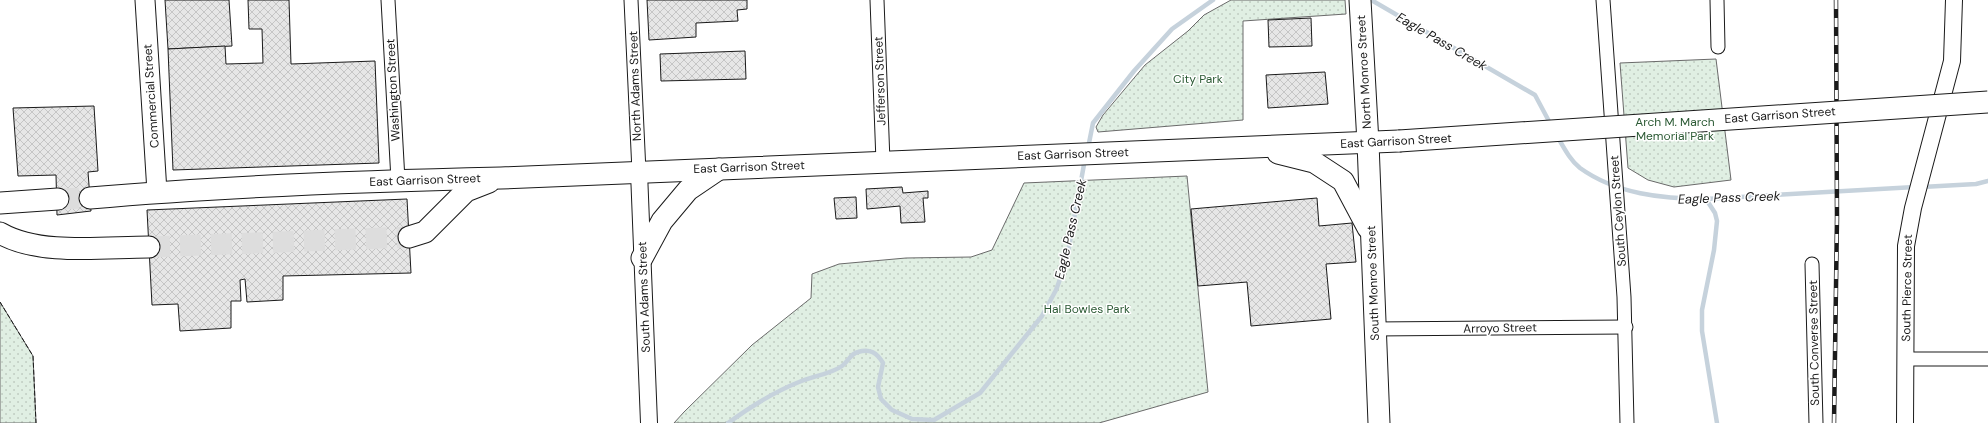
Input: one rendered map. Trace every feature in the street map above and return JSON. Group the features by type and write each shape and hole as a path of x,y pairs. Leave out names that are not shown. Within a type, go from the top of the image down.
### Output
{"main road":[{"name":"Commercial Street","path":"145,0 157,192"},
{"name":"North Monroe Street","path":"1360,0 1368,143"},
{"name":"East Garrison Street","path":"90,198 157,192 398,180 501,178 1399,142 1988,102"},
{"name":"South Monroe Street","path":"1368,143 1374,329 1379,423"},
{"path":"1256,148 1314,162 1343,181 1371,232"},
{"path":"642,258 662,221 688,190 719,169"},
{"path":"409,237 425,232 466,191 501,178"},
{"path":"0,203 58,199"},
{"path":"0,233 18,242 42,247 149,247"}],"street":[{"name":"Washington Street","path":"388,0 398,180"},
{"name":"North Adams Street","path":"631,0 639,172"},
{"name":"Jefferson Street","path":"877,0 883,162"},
{"name":"South Ceylon Street","path":"1603,0 1626,327 1626,423"},
{"path":"1717,0 1718,47"},
{"name":"South Pierce Street","path":"1905,423 1906,246 1913,208 1946,86 1954,45 1954,0"},
{"name":"South Adams Street","path":"639,172 649,423"},
{"name":"South Converse Street","path":"1812,264 1816,423"},
{"name":"Arroyo Street","path":"1374,329 1626,327"},
{"path":"1906,358 1988,359"}],"green space":[{"name":"City Park","path":"1231,0 1345,0 1346,14 1243,21 1243,120 1098,132 1096,127 1103,115 1145,65 1188,31 1204,15"},
{"name":"Arch M. March Memorial Park","path":"1716,59 1731,180 1674,187 1648,180 1628,168 1620,63"},
{"name":"Hal Bowles Park","path":"1187,176 1208,392 1099,423 674,423 752,345 811,298 812,274 839,264 906,258 971,257 992,250 1024,183"},
{"path":"0,302 33,356 36,423 0,423"}],"building":[{"path":"165,0 229,0 232,46 168,49"},
{"path":"248,0 289,0 291,64 375,61 379,163 173,170 168,49 225,46 226,64 263,63 262,29 249,29"},
{"path":"647,0 747,0 747,9 737,10 738,21 696,23 696,37 649,40"},
{"path":"1311,18 1312,46 1269,47 1268,20"},
{"path":"745,51 746,79 661,81 660,54"},
{"path":"1325,72 1328,104 1268,108 1266,75"},
{"path":"94,106 98,171 88,172 91,211 57,215 56,175 18,176 13,108"},
{"path":"902,187 903,193 928,191 928,198 923,198 925,222 901,223 900,206 867,209 866,189"},
{"path":"856,197 857,218 836,219 834,198"},
{"path":"1317,198 1319,226 1352,223 1356,262 1326,264 1331,319 1251,326 1247,282 1198,286 1191,209"},
{"path":"407,199 411,273 283,276 283,300 247,302 245,279 240,280 241,301 231,301 231,328 180,331 178,304 152,305 147,210"}],"waterway":[{"name":"Eagle Pass Creek","path":"1088,148 1093,123 1134,71 1172,29 1213,0"},
{"name":"Eagle Pass Creek","path":"1373,1 1535,95 1551,125"},
{"name":"Eagle Pass Creek","path":"1557,136 1567,154 1573,161 1580,168 1594,177 1624,189 1657,196 1706,199 1915,187"},
{"name":"Eagle Pass Creek","path":"728,423 771,395 799,382 838,369 853,354 862,351 873,352 883,363 878,387 881,399 892,410 912,419 934,420 980,393 1042,316 1056,290 1066,263 1085,159"},
{"name":"Eagle Pass Creek","path":"1922,187 1976,184 1988,181"},
{"path":"1706,199 1715,213 1717,221 1714,250 1702,310 1702,331 1717,423"}],"tunnel":[{"path":"58,199 90,198"},
{"path":"149,247 409,237"}],"railway":[{"path":"1834,423 1837,218 1836,0"}],"fence":[{"path":"0,302 33,356 36,423"}]}
